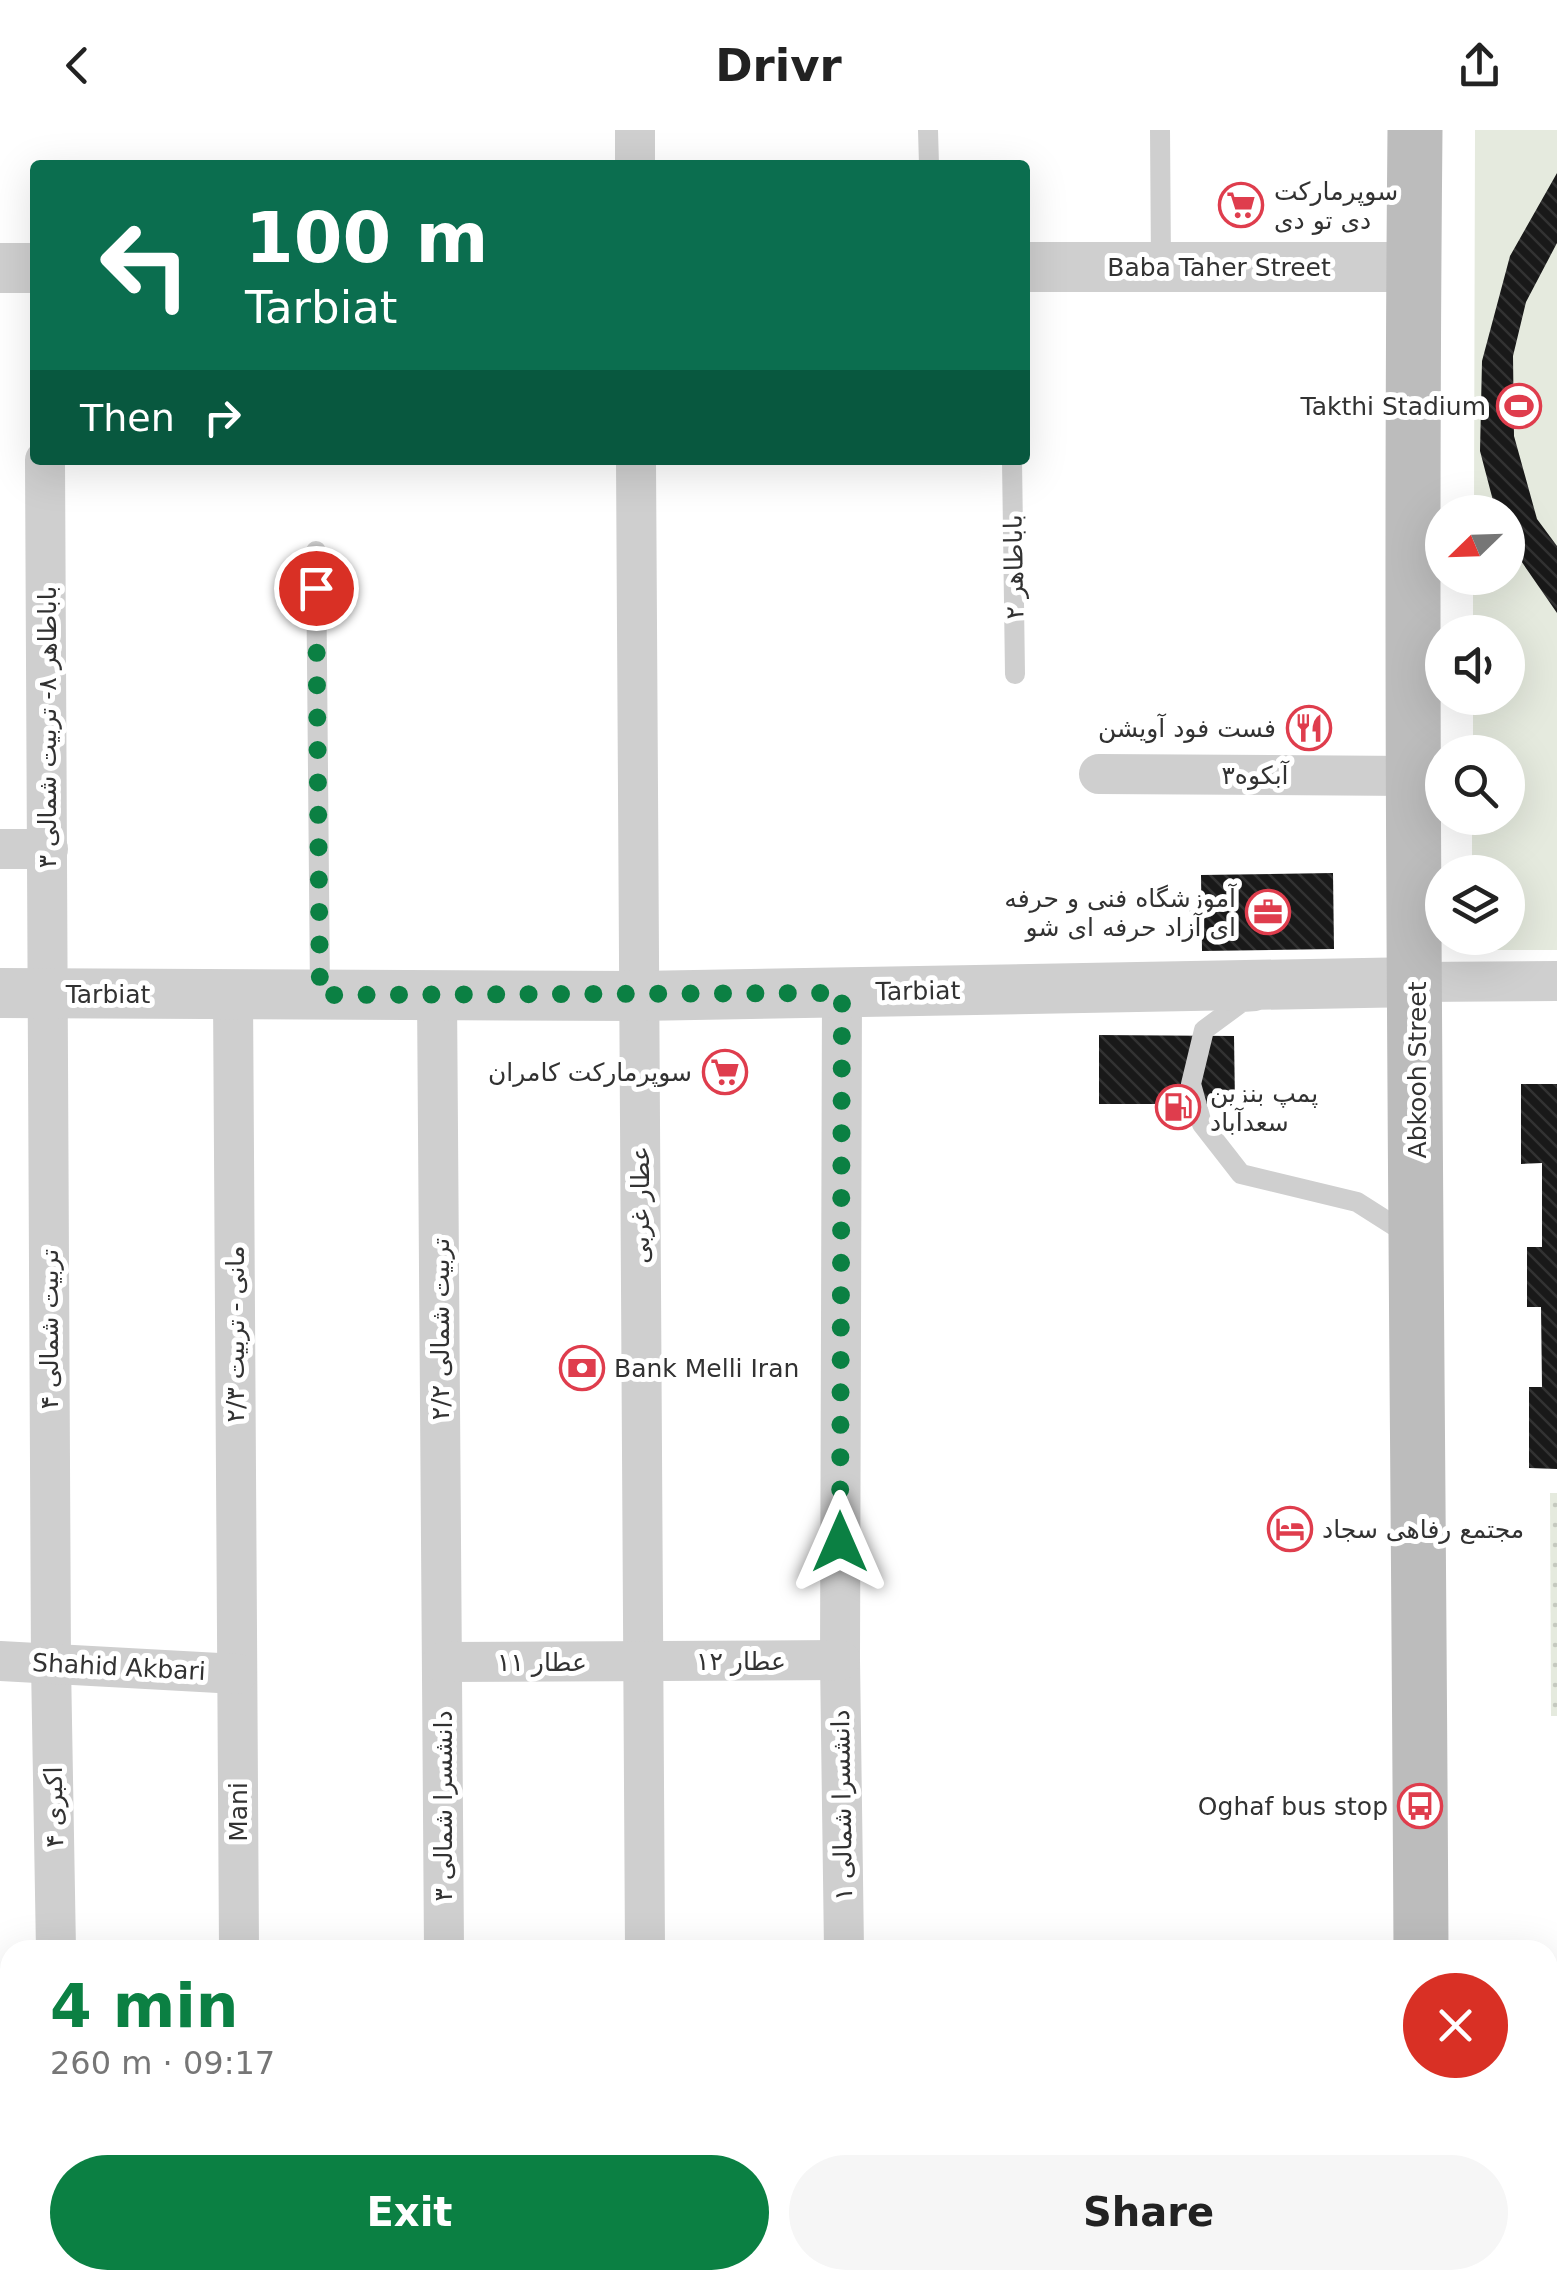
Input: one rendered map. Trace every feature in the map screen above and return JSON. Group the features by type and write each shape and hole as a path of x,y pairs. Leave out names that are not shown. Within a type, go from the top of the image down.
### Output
{"main road":[{"name":"Abkooh Street","path":"1415,130 1412,776 1417,982 1421,1940"}],"street":[{"path":"634,130 635,160"},
{"name":"Baba Taher Street","path":"1030,267 1414,267"},
{"path":"0,268 30,268"},
{"name":"باباطاهر ۸- تربیت شمالی ۳","path":"24,993 48,848 45,465"},
{"name":"عطار غربی","path":"636,465 645,1940"},
{"name":"آبکوه۳","path":"1099,774 1412,776"},
{"path":"0,849 48,848"},
{"path":"1417,982 1557,981"},
{"name":"Tarbiat","path":"24,993 639,996 1417,982"},
{"name":"تربیت شمالی ۴","path":"24,993 51,1664"},
{"name":"دانشسرا شمالی ۱","path":"842,993 840,1660 844,1940"},
{"name":"مانی - تربیت ۲/۳","path":"233,995 237,1674"},
{"name":"تربیت شمالی ۲/۲","path":"438,995 442,1662"},
{"name":"عطار ۱۲","path":"642,1662 840,1660"},
{"name":"Shahid Akbari","path":"0,1661 237,1674"},
{"name":"عطار ۱۱","path":"442,1662 642,1662"},
{"name":"دانشسرا شمالی ۳","path":"442,1662 444,1940"},
{"name":"اکبری ۴","path":"51,1664 56,1940"},
{"name":"Mani","path":"237,1674 239,1940"}],"lane":[{"path":"928,130 929,160"},
{"path":"1160,130 1161,267"},
{"name":"باباطاهر ۲","path":"1012,465 1015,674"},
{"path":"316,552 320,995"},
{"path":"1417,982 1242,1002 1204,1030 1191,1084 1202,1124 1240,1174 1357,1202 1418,1242"}],"shaded area":[{"path":"1475,130 1557,130 1557,950 1525,950 1525,855 1472,855 1472,835 1525,835 1525,735 1473,735 1473,715 1525,715 1525,615 1473,615 1473,595 1525,595 1525,495 1474,495"},
{"path":"1550,1493 1557,1493 1557,1716 1551,1716"}],"building":[{"path":"1557,173 1557,243 1526,302 1513,356 1514,436 1537,519 1557,546 1557,613 1525,567 1525,495 1492,495 1480,451 1482,361 1510,256"},
{"name":"آموزشگاه فنی و حرفه ای آزاد حرفه ای شو","path":"1333,873 1334,949 1202,951 1201,875"},
{"path":"1099,1035 1234,1036 1235,1104 1099,1104"},
{"path":"1521,1084 1557,1084 1557,1469 1529,1468 1529,1387 1542,1387 1541,1307 1527,1307 1527,1247 1542,1247 1542,1163 1521,1164"}],"place":[{"name":"سوپرمارکت دی تو دی","path":"1241,205"},
{"name":"Takthi Stadium","path":"1519,406"},
{"name":"فست فود آویشن","path":"1309,728"},
{"name":"آموزشگاه فنی و حرفه ای آزاد حرفه ای شو","path":"1268,912"},
{"name":"سوپرمارکت کامران","path":"725,1072"},
{"name":"پمپ بنزین سعدآباد","path":"1178,1107"},
{"name":"Bank Melli Iran","path":"582,1368"},
{"name":"مجتمع رفاهی سجاد","path":"1290,1529"},
{"name":"Oghaf bus stop","path":"1420,1806"}],"route":[{"path":"316,588 320,995 842,993 840,1542"}]}
